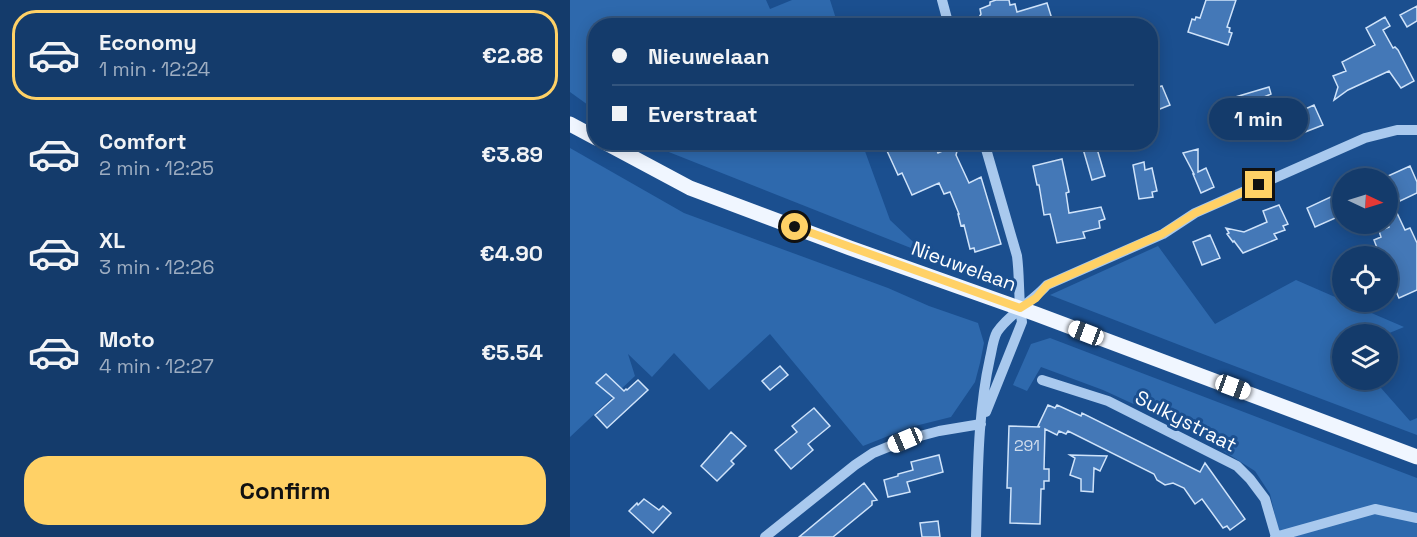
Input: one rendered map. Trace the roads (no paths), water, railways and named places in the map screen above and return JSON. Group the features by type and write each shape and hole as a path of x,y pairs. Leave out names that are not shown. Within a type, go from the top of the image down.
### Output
{"main road":[{"path":"570,124 588,134"},
{"name":"Nieuwelaan","path":"619,150 690,188 1020,308 1417,457"}],"street":[{"path":"942,0 947,18"},
{"path":"976,537 985,380 996,333 1020,308 1036,298 1047,285 1162,234 1195,213 1365,138 1397,130 1417,130"},
{"path":"981,424 1022,322 1017,256 986,150"},
{"name":"Sulkystraat","path":"1042,380 1108,401 1237,466 1250,479 1264,500 1275,537"},
{"path":"765,537 873,453 905,440 939,431 981,424"},
{"path":"1275,537 1375,509 1417,518"}]}
